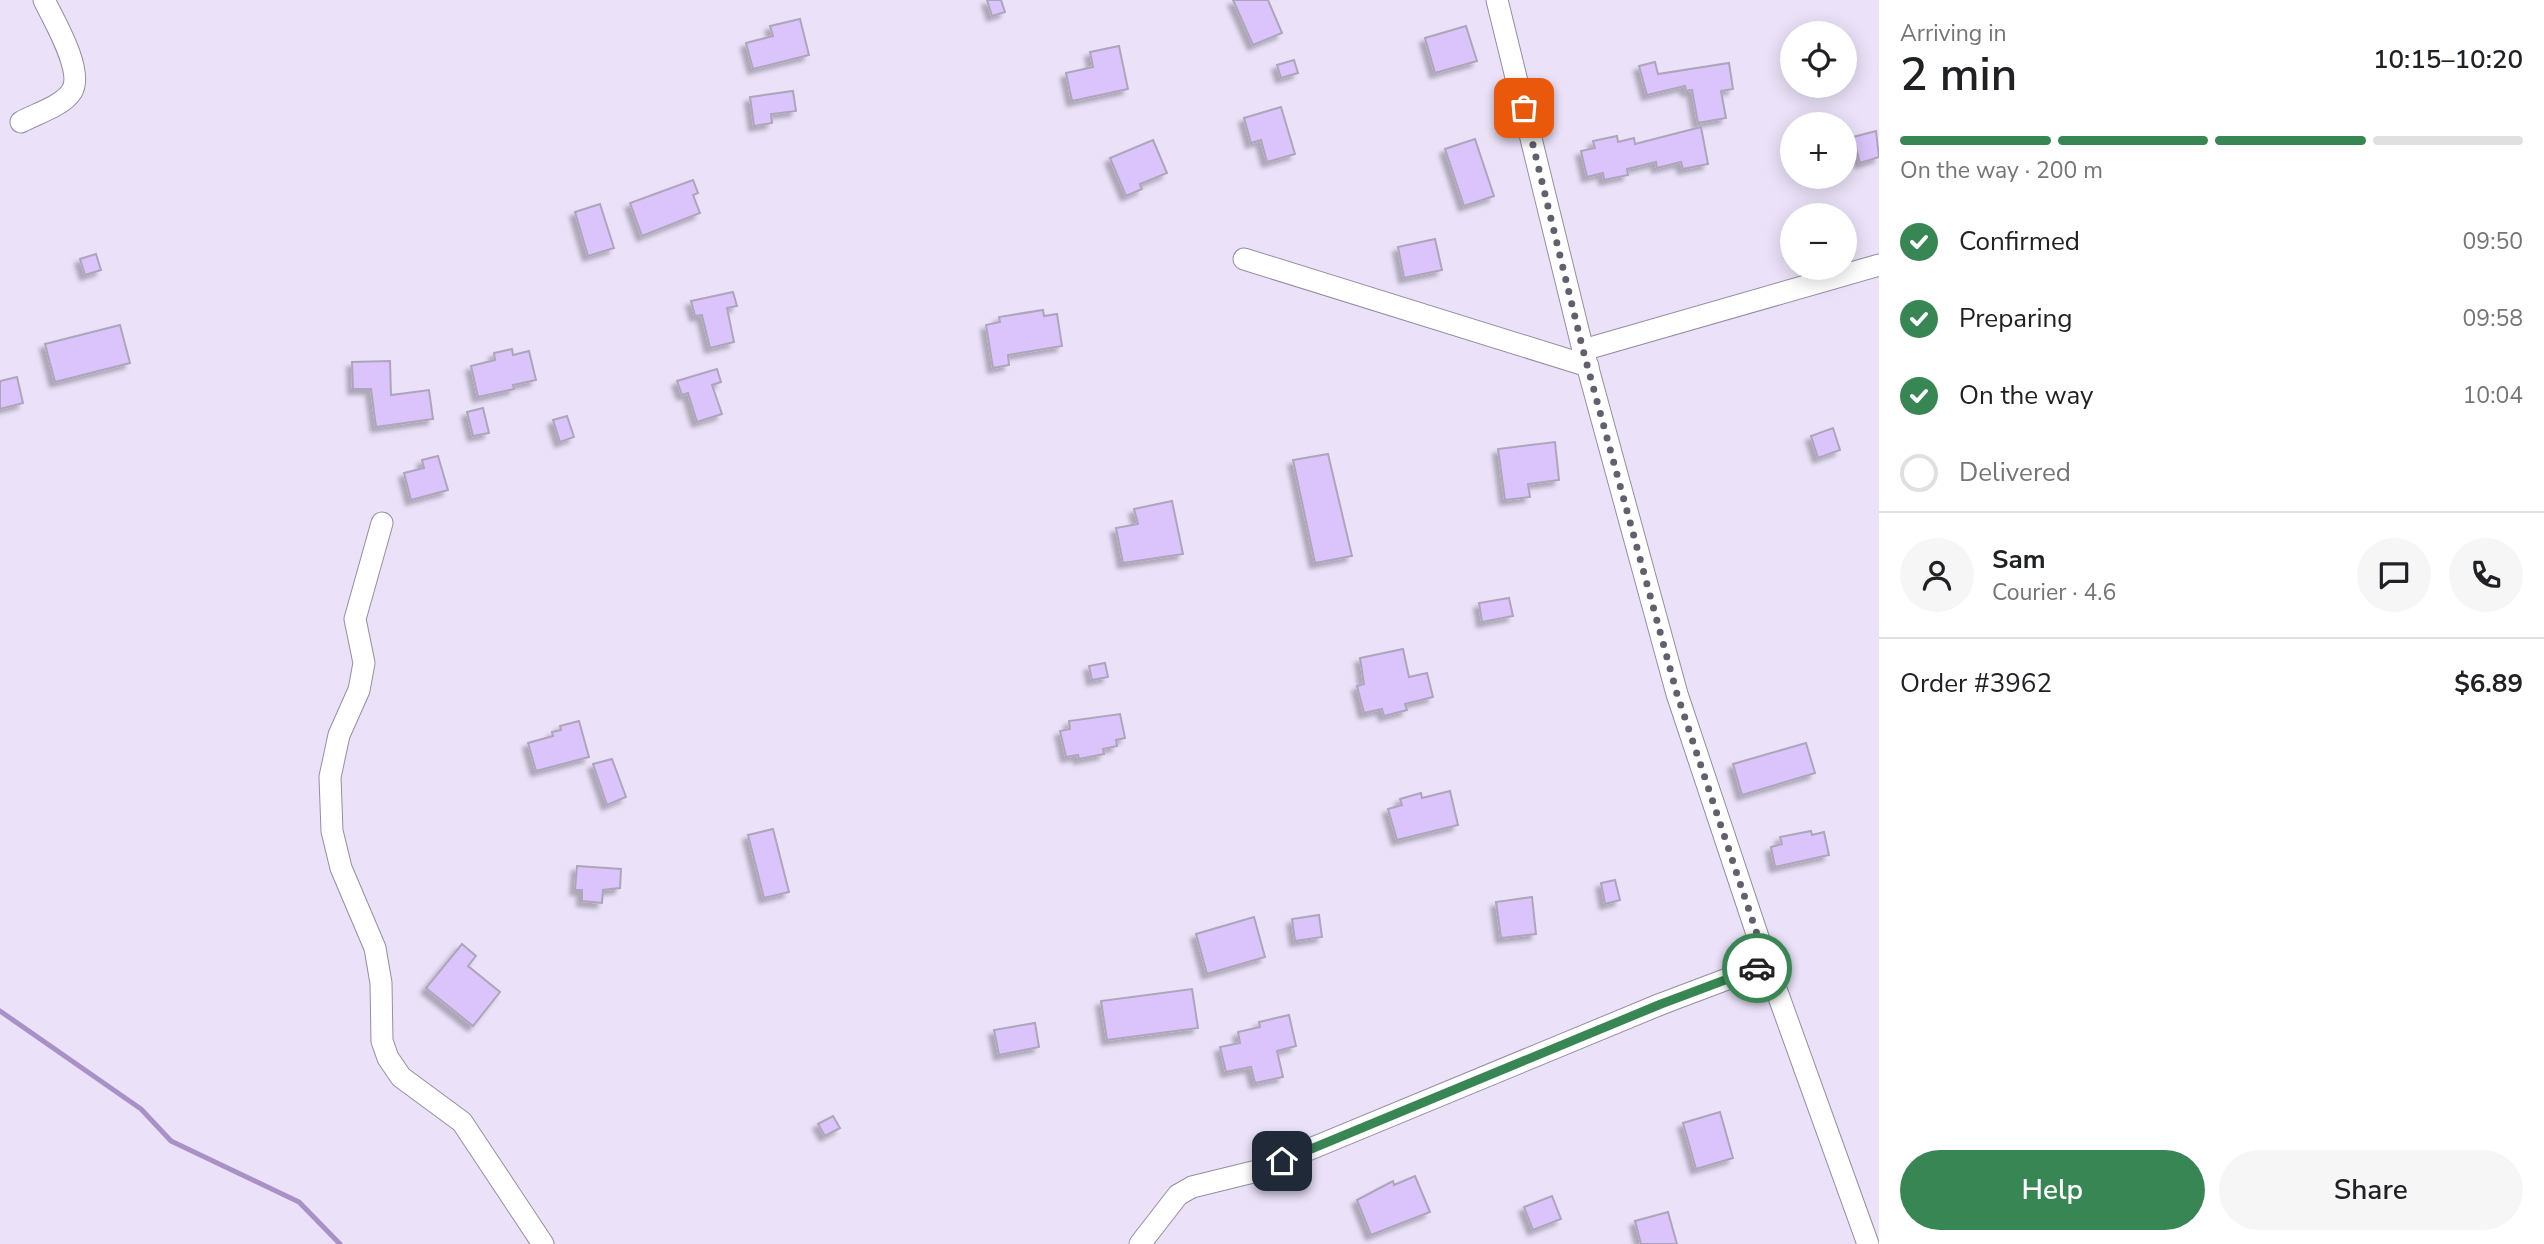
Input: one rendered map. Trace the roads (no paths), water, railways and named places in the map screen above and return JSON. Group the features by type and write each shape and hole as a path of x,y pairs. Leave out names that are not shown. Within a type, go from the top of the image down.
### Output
{"street":[{"path":"21,122 63,100 72,92 75,80 63,35 44,0"},
{"path":"1497,0 1586,358 1677,694 1767,964 1868,1244"},
{"path":"1244,259 1586,358 1879,265"},
{"path":"382,523 355,619 364,663 359,690 339,735 330,777 332,831 341,868 375,948 382,983 382,1041 388,1058 401,1077 463,1122 542,1244"},
{"path":"1140,1244 1167,1207 1192,1186 1257,1171 1661,1004 1767,964"}],"waterway":[{"path":"0,1011 141,1109 171,1141 299,1202 340,1244"}]}
